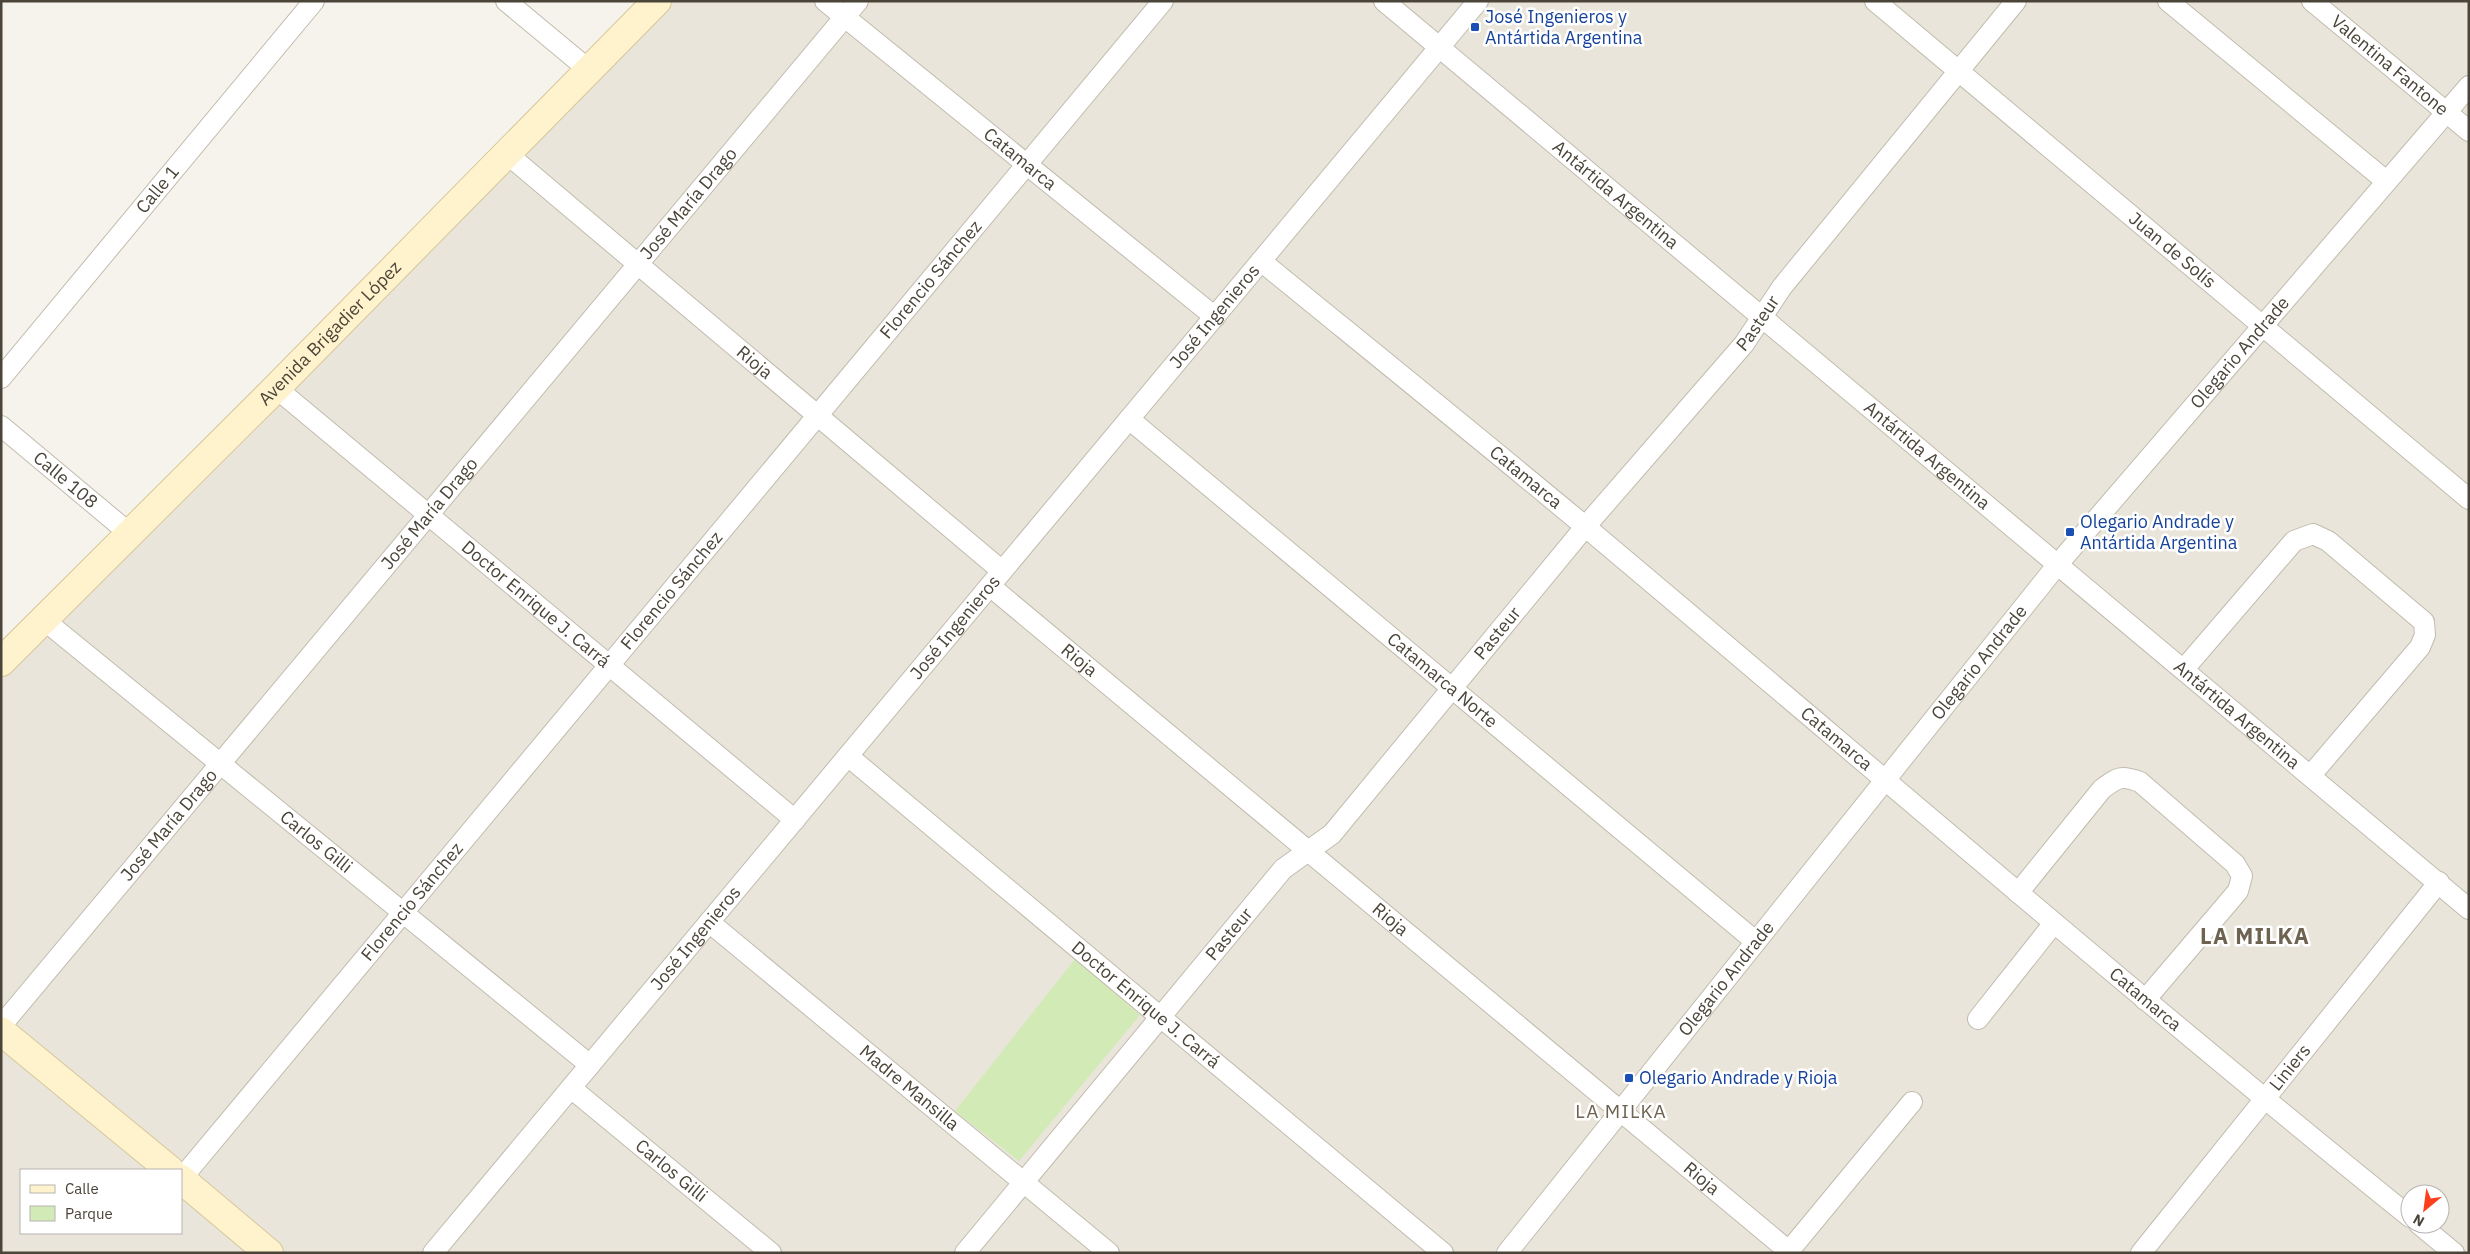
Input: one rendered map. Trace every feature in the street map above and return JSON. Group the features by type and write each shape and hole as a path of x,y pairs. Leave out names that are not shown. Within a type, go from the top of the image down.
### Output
{"street":[{"name":"Calle 1","path":"1,378 314,1"},
{"path":"506,1 590,70"},
{"name":"Avenida Brigadier López","path":"1,662 276,388 657,1"},
{"name":"Catamarca","path":"825,1 1215,317"},
{"name":"José María Drago","path":"1,1026 858,1"},
{"name":"Florencio Sánchez","path":"182,1178 1163,1"},
{"name":"Antártida Argentina","path":"1384,1 2469,909"},
{"name":"José Ingenieros","path":"433,1253 1478,1"},
{"name":"Juan de Solís","path":"1874,1 2469,499"},
{"name":"Pasteur","path":"965,1253 1283,869 1332,834 1451,687 1585,527 1744,344 1782,287 2016,1"},
{"path":"2168,1 2386,182"},
{"name":"Valentina Fantone","path":"2312,1 2469,131"},
{"name":"Olegario Andrade","path":"1508,1253 1755,941 2058,564 2469,86"},
{"name":"Rioja","path":"506,153 818,416 996,578 1309,850 1790,1252"},
{"name":"Catamarca","path":"1261,261 1585,527 2264,1100 2400,1209"},
{"name":"Doctor Enrique J. Carrá","path":"276,388 795,820"},
{"name":"Catamarca Norte","path":"1129,419 1755,941"},
{"name":"Calle 108","path":"1,426 129,533"},
{"path":"2184,669 2294,541 2313,534 2328,541 2424,622 2425,635 2420,647 2311,775"},
{"name":"Carlos Gilli","path":"44,620 590,1065"},
{"name":"Doctor Enrique J. Carrá","path":"848,756 1443,1253"},
{"path":"2018,893 2102,789 2114,780 2124,776 2140,782 2235,864 2242,876 2238,891 2145,1000"},
{"name":"Liniers","path":"2141,1253 2439,882"},
{"name":"Madre Mansilla","path":"709,922 1109,1253"},
{"path":"1978,1019 2054,923"},
{"path":"1,1031 169,1169"},
{"name":"Carlos Gilli","path":"571,1088 771,1253"},
{"path":"1790,1252 1912,1102"},
{"path":"182,1180 269,1253"},
{"path":"2430,1234 2454,1253"}],"shaded area":[{"path":"657,1 2469,1 2469,1253 1,1253 1,662"}],"green space":[{"path":"1075,959 1140,1015 1019,1161 955,1111"}],"place":[{"name":"José Ingenieros y Antártida Argentina","path":"1475,27"},
{"name":"Olegario Andrade y Antártida Argentina","path":"2070,532"},
{"name":"Olegario Andrade y Rioja","path":"1629,1078"}],"district":[{"name":"LA MILKA","path":"2255,936"},
{"name":"LA MILKA","path":"1621,1111"}]}
